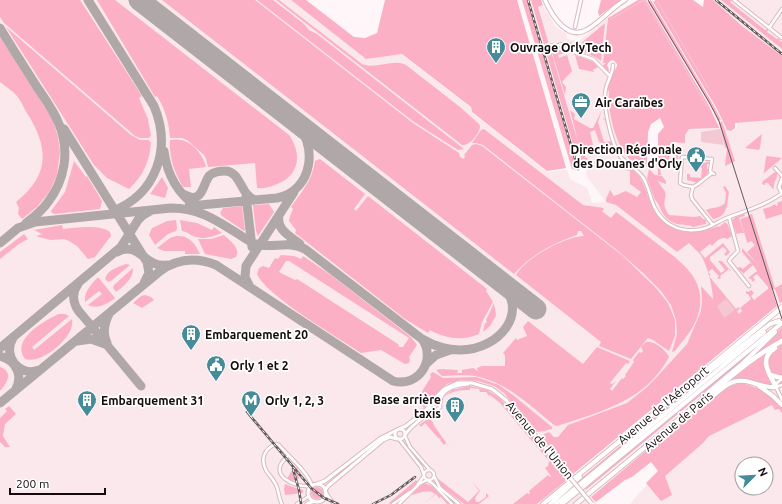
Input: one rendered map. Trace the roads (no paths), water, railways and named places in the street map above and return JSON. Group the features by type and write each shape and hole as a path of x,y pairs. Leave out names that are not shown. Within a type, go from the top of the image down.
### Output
{"highway":[{"name":"Avenue de l'Aéroport","path":"543,504 782,306"},
{"path":"687,386 692,384 770,324 781,322"},
{"path":"701,401 705,395 742,364 781,322"},
{"path":"556,504 781,322"},
{"path":"562,504 781,322"},
{"path":"701,401 707,400 733,382 743,381 769,387 776,387 766,364 767,356 771,350 782,342"},
{"name":"Avenue de Paris","path":"576,504 746,364 768,349 782,342"},
{"path":"770,374 782,379"},
{"path":"755,384 773,396 782,405"},
{"path":"550,504 590,469 594,463"},
{"path":"572,504 594,487 601,484"}],"main road":[{"path":"546,0 555,17 562,26 575,32 584,31 625,0"}],"street":[{"path":"575,27 581,0"},
{"path":"734,0 782,38"},
{"path":"768,28 782,9"},
{"path":"555,46 563,44 565,49 593,59 610,76"},
{"path":"613,65 613,70 605,92 604,108 613,139 621,156 644,179 657,212 667,223 685,230 700,230 729,217 762,206 782,194 779,187 782,177 775,168"},
{"path":"682,157 712,159 710,171 713,173 693,187 683,186 680,183 682,157"},
{"path":"693,187 692,199 713,224"},
{"path":"729,217 738,251 729,261 749,286"},
{"path":"776,387 777,383 782,379"},
{"name":"Avenue de l'Union","path":"312,486 322,483 338,470 350,463 380,438 409,425 426,410 444,389 453,384 469,382 492,388 503,396 592,504"},
{"name":"Avenue de l'Union","path":"307,504 323,499 328,486 383,440 390,438 403,439 409,430 426,416 439,409 442,395 451,388 466,384 481,385"},
{"path":"776,387 782,385"},
{"path":"776,387 782,400"},
{"path":"434,411 430,408 431,403 437,401 440,404"},
{"path":"452,504 433,484 427,480 421,467 395,434 398,430 404,431 410,447 433,472 440,488 459,504"},
{"path":"282,504 277,485 263,464 264,456 268,449 278,444 306,475 312,486"},
{"path":"287,457 282,463 280,472 281,476 294,484 312,486"},
{"path":"399,504 417,486 426,471 430,470"},
{"path":"393,504 417,486 427,480 432,480 434,476"},
{"path":"317,484 322,486 334,504"},
{"path":"309,496 309,490 312,486"},
{"path":"309,496 315,501"},
{"path":"297,504 309,496"}],"waterway":[{"path":"611,19 644,0 707,106"},
{"path":"657,1 709,89"}],"tram line":[{"path":"648,0 719,121 782,319"}],"railway":[{"path":"528,0 578,169"},
{"path":"716,0 782,54"},
{"path":"247,412 311,488 324,498 338,504"},
{"path":"293,469 301,504"},
{"path":"373,504 391,495 415,477"}],"place":[{"name":"Ouvrage OrlyTech","path":"496,64"},
{"name":"Air Caraïbes","path":"581,119"},
{"name":"Direction Régionale des Douanes d'Orly","path":"696,173"},
{"name":"Embarquement 20","path":"191,351"},
{"name":"Orly 1 et 2","path":"216,382"},
{"name":"Embarquement 31","path":"87,417"},
{"name":"Orly 1, 2, 3","path":"251,417"},
{"name":"Base arrière taxis","path":"455,423"}]}
